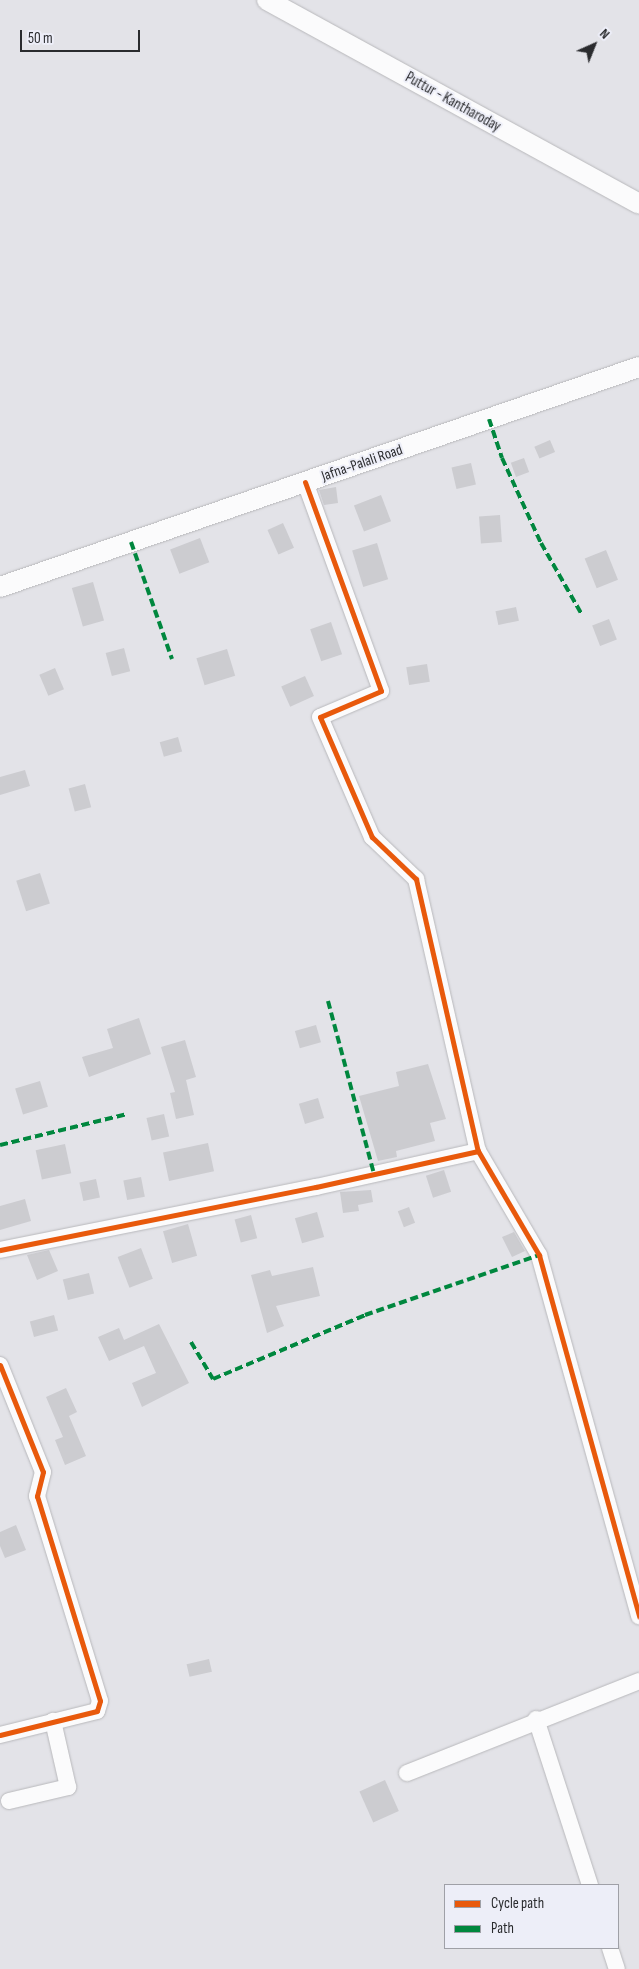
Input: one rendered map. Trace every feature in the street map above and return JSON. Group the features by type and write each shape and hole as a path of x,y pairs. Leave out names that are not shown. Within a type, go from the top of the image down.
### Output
{"main road":[{"name":"Puttur - Kantharoday","path":"267,0 639,204"},
{"name":"Jafna-Palali Road","path":"0,587 639,367"}],"street":[{"path":"305,482 381,691 320,717 372,837 416,879 478,1151 539,1255 639,1616"},
{"path":"0,1250 316,1187 478,1151"},
{"path":"0,1365 43,1472 37,1496 100,1701 97,1711 0,1735"},
{"path":"407,1773 536,1719 639,1681"},
{"path":"536,1719 590,1884"},
{"path":"9,1801 68,1786 53,1721"},
{"path":"610,1949 617,1969"}],"building":[{"path":"550,440 555,452 539,459 534,447"},
{"path":"524,458 529,472 516,477 511,463"},
{"path":"471,463 476,484 456,489 452,467"},
{"path":"336,487 338,503 324,505 319,490"},
{"path":"381,495 391,521 364,532 354,505"},
{"path":"500,515 502,542 481,543 479,516"},
{"path":"283,523 294,548 278,555 267,530"},
{"path":"200,538 209,562 179,574 170,549"},
{"path":"377,543 388,579 363,587 352,551"},
{"path":"606,550 618,580 597,588 585,559"},
{"path":"93,582 104,620 83,627 72,588"},
{"path":"516,607 519,621 498,625 495,611"},
{"path":"609,619 617,640 600,646 592,625"},
{"path":"331,622 342,654 321,661 310,629"},
{"path":"124,648 130,671 112,676 106,653"},
{"path":"227,649 235,676 205,685 196,658"},
{"path":"427,664 430,682 409,685 406,667"},
{"path":"55,668 64,689 48,696 39,675"},
{"path":"305,676 314,696 290,707 281,687"},
{"path":"178,737 182,751 164,757 160,742"},
{"path":"25,770 30,786 0,795 0,777"},
{"path":"85,784 91,807 75,812 69,788"},
{"path":"40,873 50,903 26,911 16,881"},
{"path":"139,1018 151,1054 89,1077 82,1057 113,1048 107,1029"},
{"path":"316,1025 321,1042 300,1048 295,1031"},
{"path":"185,1040 196,1077 186,1080 194,1115 176,1119 170,1093 175,1092 161,1047"},
{"path":"428,1064 446,1119 430,1123 435,1141 396,1151 397,1157 378,1161 359,1096 399,1086 396,1072"},
{"path":"40,1081 48,1107 23,1114 15,1089"},
{"path":"318,1098 324,1118 305,1124 299,1104"},
{"path":"164,1114 169,1136 152,1140 146,1118"},
{"path":"208,1143 214,1171 169,1181 163,1153"},
{"path":"65,1144 71,1173 42,1180 36,1150"},
{"path":"444,1170 451,1192 433,1198 426,1176"},
{"path":"141,1177 145,1197 127,1200 123,1180"},
{"path":"96,1179 100,1198 83,1201 79,1183"},
{"path":"371,1190 373,1202 358,1205 359,1211 343,1213 340,1192"},
{"path":"25,1199 31,1221 0,1230 0,1206"},
{"path":"409,1207 415,1223 404,1227 398,1211"},
{"path":"317,1212 324,1237 302,1243 295,1218"},
{"path":"251,1215 257,1238 241,1243 235,1219"},
{"path":"188,1224 197,1256 172,1263 163,1231"},
{"path":"514,1232 525,1251 512,1257 502,1237"},
{"path":"141,1248 153,1279 129,1288 118,1257"},
{"path":"49,1250 58,1271 37,1280 27,1255"},
{"path":"313,1267 320,1296 276,1306 284,1326 267,1333 251,1275 270,1270 272,1276"},
{"path":"89,1273 94,1293 68,1300 63,1280"},
{"path":"54,1315 58,1330 34,1337 30,1321"},
{"path":"159,1324 189,1383 142,1407 132,1383 156,1373 144,1346 109,1361 98,1337 119,1328 124,1340"},
{"path":"66,1388 77,1412 69,1416 86,1456 65,1465 55,1440 63,1437 46,1397"},
{"path":"16,1525 26,1550 5,1558 0,1546 0,1532"},
{"path":"209,1659 212,1672 190,1677 187,1664"},
{"path":"385,1780 399,1811 373,1822 359,1791"}],"marked path":[{"path":"489,419 502,458 541,543 582,615"},
{"path":"131,542 172,659"},
{"path":"328,1001 374,1174"},
{"path":"0,1145 127,1114"},
{"path":"191,1342 213,1379 365,1315 539,1255"}],"cycle path":[{"path":"305,482 381,691 320,717 372,837 416,879 478,1151 539,1255 639,1616"},
{"path":"0,1250 316,1187 478,1151"},
{"path":"0,1365 43,1472 37,1496 100,1701 97,1711 0,1735"}]}
